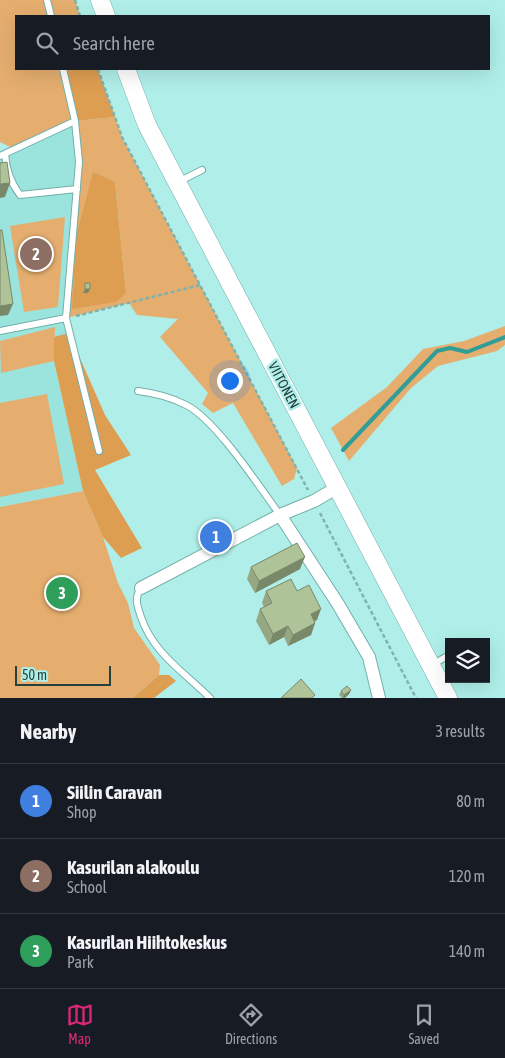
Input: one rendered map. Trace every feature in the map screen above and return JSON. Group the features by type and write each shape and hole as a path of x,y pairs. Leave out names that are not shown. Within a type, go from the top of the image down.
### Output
{"main road":[{"path":"100,0 106,15"},
{"name":"VIITONEN","path":"126,70 147,125 448,698"}],"street":[{"path":"141,588 280,515 314,501 338,486"},
{"path":"280,515 338,604 369,657 379,698"}],"lane":[{"path":"47,0 51,15"},
{"path":"63,70 75,121 79,162 66,318 99,451"},
{"path":"75,121 3,155 11,182 20,195 77,189"},
{"path":"177,183 202,170"},
{"path":"0,331 66,318"},
{"path":"138,391 153,393 187,405 212,425 280,515"},
{"path":"141,588 136,594 136,604 145,631 162,654 210,698"},
{"path":"431,666 445,657"}],"path":[{"path":"74,0 80,15"},
{"path":"98,70 122,137 416,698"},
{"path":"66,318 200,285"}],"shaded area":[{"path":"0,0 75,0 80,15 15,15 15,70 63,70 75,121 14,149 0,142"},
{"path":"63,70 98,70 115,117 75,121"},
{"path":"115,117 122,137 297,468 294,479 282,486 233,403 213,413 202,404 208,393 160,337 178,319 137,315 129,303 66,318 79,162 75,121","holes":["93,173 115,182 126,293 76,235"]},
{"path":"75,121 79,162 66,318 69,333 54,361 83,491 0,507 0,156"},
{"path":"93,172 115,182 126,293 116,302 72,309 76,235"},
{"path":"65,217 58,307 24,312 10,226"},
{"path":"505,326 505,345 497,351 438,366 411,388 349,461 331,428 387,387 423,349 464,341"},
{"path":"55,327 54,361 1,373 0,341"},
{"path":"69,333 105,415 131,455 95,470 142,548 121,558 103,537 83,491 54,361 54,337"},
{"path":"47,394 64,484 0,497 0,403"},
{"path":"83,491 103,537 118,583 128,603 134,628 160,665 159,675 133,698 0,698 0,507"},
{"path":"159,675 169,675 176,681 154,698 133,698"}],"building":[{"path":"7,162 10,183 0,184 0,163"},
{"path":"0,230 2,230 13,304 0,306"},
{"path":"85,283 90,283 90,289 85,289"},
{"path":"297,543 305,557 259,581 251,567"},
{"path":"291,579 297,591 309,585 321,609 311,614 315,623 293,635 288,626 273,634 260,609 272,603 266,591"},
{"path":"301,679 315,695 312,698 281,698"},
{"path":"347,686 351,690 344,695 341,691"}],"waterway":[{"path":"343,450 437,351 450,348 467,352 505,337"}],"place":[{"name":"Kasurilan alakoulu","path":"36,254"},
{"name":"Siilin Caravan","path":"216,537"},
{"name":"Kasurilan Hiihtokeskus","path":"62,593"}]}
